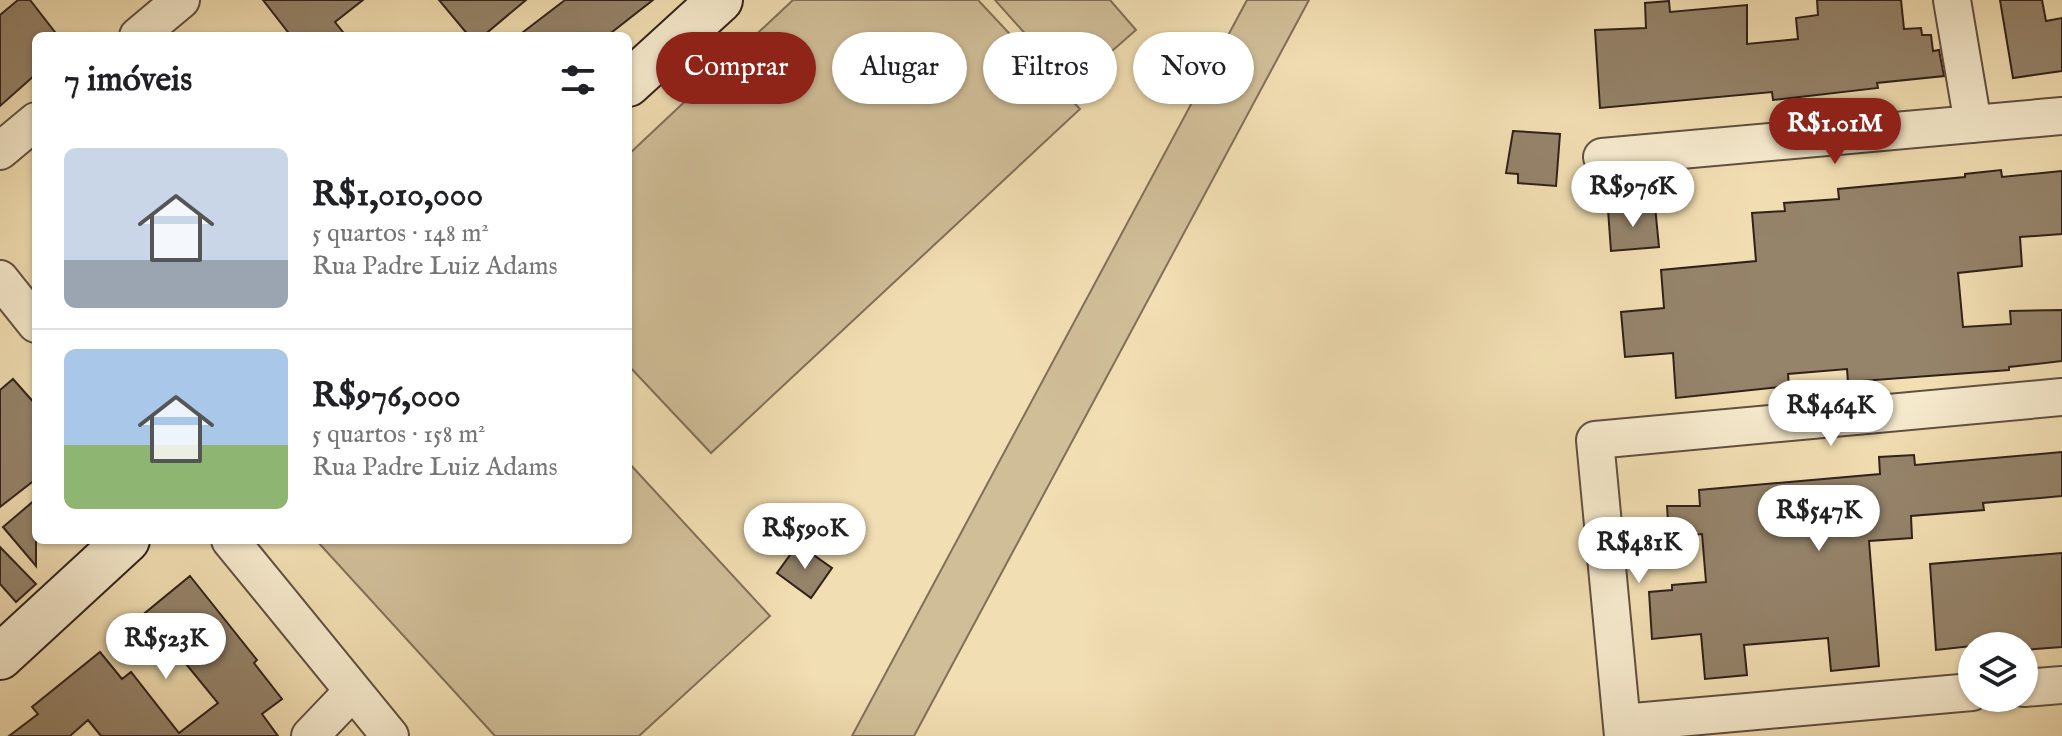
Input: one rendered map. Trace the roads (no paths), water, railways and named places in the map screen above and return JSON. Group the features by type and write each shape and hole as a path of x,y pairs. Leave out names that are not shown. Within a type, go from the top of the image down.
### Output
{"main road":[{"path":"632,80 720,0"},
{"path":"0,657 123,544"}],"street":[{"path":"143,32 181,0"},
{"path":"1952,0 1973,124"},
{"path":"1602,157 2062,116"},
{"path":"0,151 32,124"},
{"path":"0,279 32,319"},
{"path":"1958,694 1622,730 1595,440 2062,397"},
{"path":"233,544 390,736"},
{"path":"2038,687 2062,685"},
{"path":"310,736 353,691"}]}
